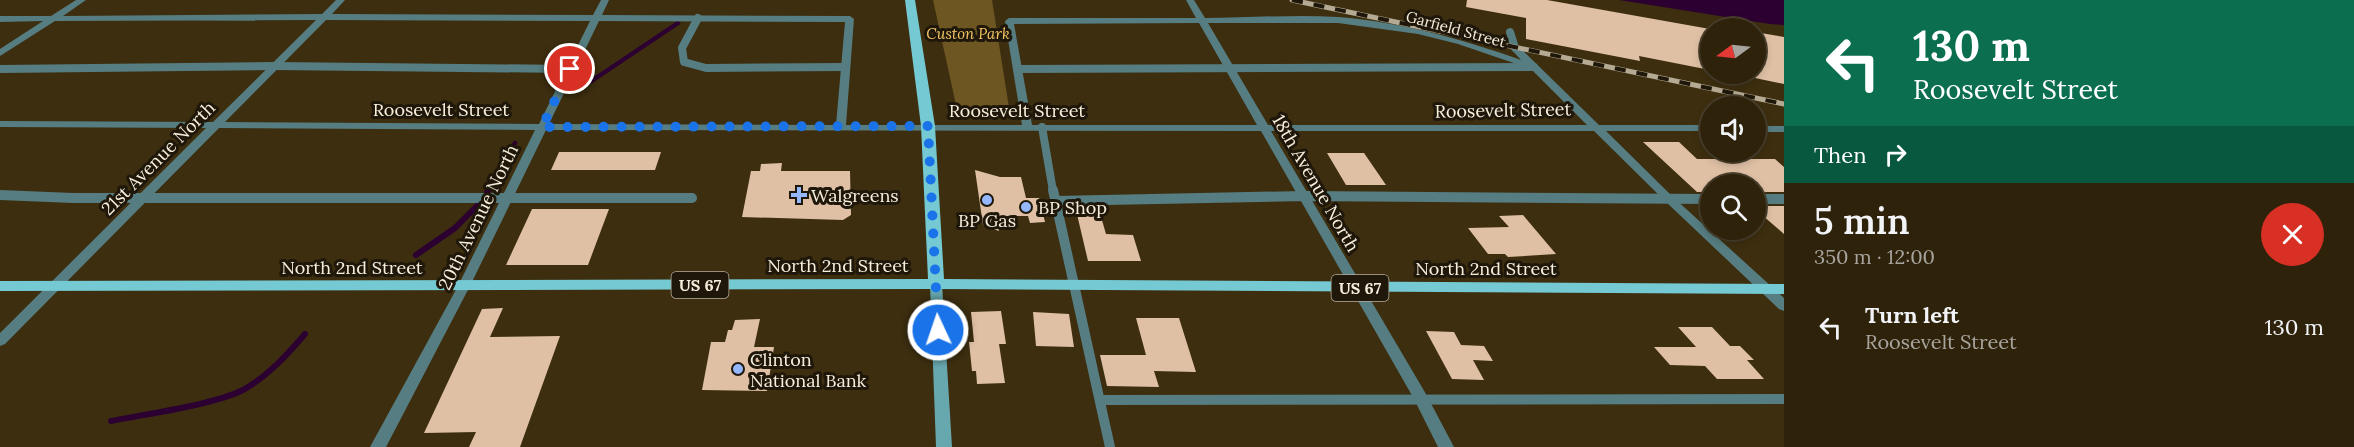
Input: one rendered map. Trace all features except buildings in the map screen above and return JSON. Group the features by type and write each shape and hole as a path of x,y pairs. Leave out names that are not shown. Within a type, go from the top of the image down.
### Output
{"main road":[{"path":"910,0 928,126 944,447"},
{"name":"North 2nd Street","path":"0,286 1075,284 1356,288 1784,289"}],"street":[{"path":"0,53 82,0"},
{"name":"21st Avenue North","path":"0,342 341,0"},
{"name":"20th Avenue North","path":"378,447 464,286 605,0"},
{"name":"18th Avenue North","path":"1190,0 1421,398 1446,447"},
{"path":"0,19 326,17 850,19 841,126"},
{"name":"Garfield Street","path":"1017,69 1009,21 1199,19 1307,19 1373,23 1461,42 1534,67"},
{"path":"1515,48 1669,199 1784,306"},
{"path":"1017,69 1027,126"},
{"name":"Roosevelt Street","path":"0,124 1700,128"},
{"path":"1766,129 1784,129"}],"lane":[{"path":"698,18 682,48 684,62 693,66 706,68 845,67"},
{"path":"1510,32 1515,48"},
{"path":"0,69 274,66 570,69"},
{"path":"1017,69 1534,67"},
{"path":"1042,127 1055,201 1110,447"},
{"path":"0,195 143,198 692,198"},
{"path":"1055,201 1303,196 1700,199"},
{"path":"1766,199 1784,199"},
{"path":"1100,400 1784,399"}],"green space":[{"name":"Custon Park","path":"933,0 992,0 1010,114 958,114"}],"shaded area":[{"path":"1619,0 1784,0 1784,25 1766,23 1766,18 1732,18"}],"waterway":[{"path":"590,82 678,23"},
{"path":"488,191 515,143"},
{"path":"416,255 455,228 480,203"},
{"path":"111,421 197,405 243,390 269,372 305,334"}],"railway":[{"path":"1292,0 1784,104"}],"place":[{"name":"Walgreens","path":"799,195"},
{"name":"BP Gas","path":"987,200"},
{"name":"BP Shop","path":"1026,207"},
{"name":"Clinton National Bank","path":"738,369"}],"route":[{"path":"570,69 542,127 928,126 938,330"}]}
